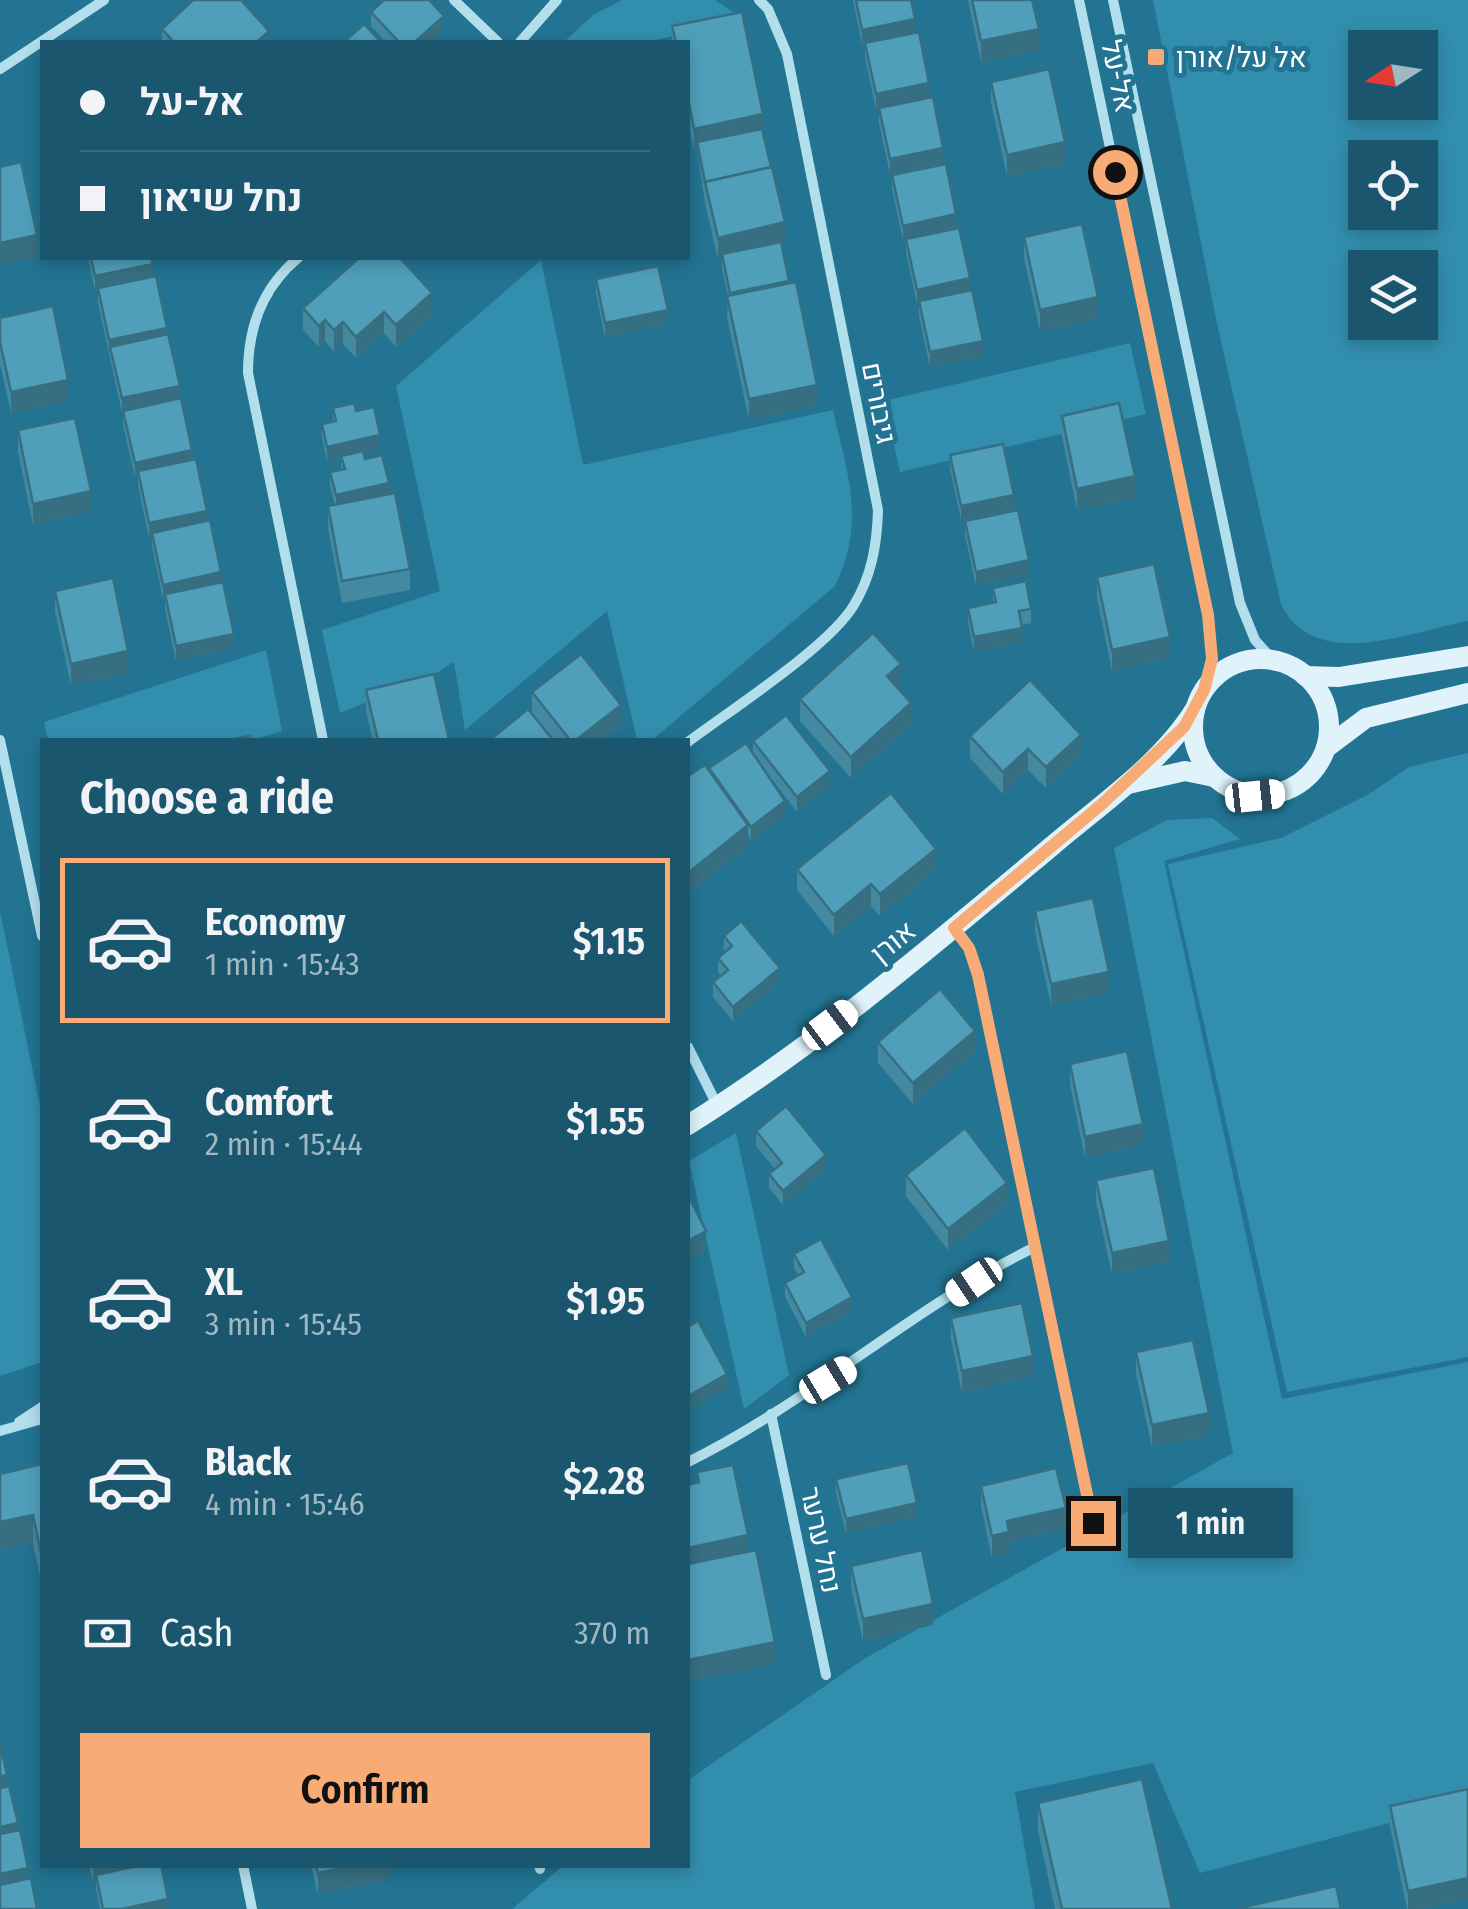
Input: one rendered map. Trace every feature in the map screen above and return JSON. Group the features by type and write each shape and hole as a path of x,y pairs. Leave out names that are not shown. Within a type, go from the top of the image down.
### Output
{"street":[{"path":"44,40 104,0"},
{"path":"454,0 496,40"},
{"path":"522,40 557,0"},
{"name":"גיבורים","path":"690,741 790,667 851,610 877,546 878,510 787,54 759,0"},
{"name":"אל-על","path":"1079,0 1208,615 1212,659 1199,700"},
{"name":"אל-על","path":"1113,0 1240,603 1255,640 1272,660"},
{"path":"0,69 40,42"},
{"path":"296,260 264,295 248,342 248,373 323,738"},
{"path":"1468,656 1358,675 1305,676 1272,660 1241,662 1226,668 1199,700 1195,744 1214,777 1233,790 1255,796 1278,794 1299,784 1316,768 1326,748 1366,718 1468,693"},
{"path":"1305,676 1325,706 1326,748"},
{"name":"אורן","path":"690,1123 860,1002 954,928 1122,787 1184,727 1199,700"},
{"path":"0,740 40,927"},
{"name":"אורן","path":"1122,787 1185,771 1214,777"},
{"path":"954,928 969,948 978,975 1093,1523"},
{"path":"690,1051 717,1105"},
{"path":"690,1461 772,1414 1004,1262 1035,1247"},
{"path":"5,1429 40,1408"},
{"name":"נחל ערער","path":"772,1414 826,1675"},
{"path":"5,1429 40,1420"},
{"path":"244,1868 252,1909"}],"shaded area":[{"path":"622,0 715,0 745,20 655,40 566,40 593,15"},
{"path":"1153,0 1468,0 1468,621 1392,639 1339,643 1316,637 1296,625 1281,604 1217,324"},
{"path":"541,260 583,465 833,410 848,478 852,519 850,540 835,586 654,738 637,738 607,611 465,730 454,662 430,677 340,713 322,630 440,591 396,386"},
{"path":"1130,343 1146,414 900,472 884,401"},
{"path":"266,650 282,731 259,738 48,738 44,722"},
{"path":"1468,753 1468,1357 1287,1392 1168,864 1281,838 1369,794 1409,767"},
{"path":"1212,818 1240,839 1164,861 1282,1399 1468,1362 1468,1802 1200,1873 1153,1763 1015,1792 1035,1909 512,1909 560,1868 690,1868 690,1779 864,1659 1233,1453 1114,848 1167,820"},
{"path":"0,911 40,1106 40,1363 0,1376"},
{"path":"736,1133 789,1375 744,1409 690,1166 690,1160"}],"building":[{"path":"193,0 241,0 269,31 259,40 172,40 162,29"},
{"path":"384,0 429,0 444,16 417,40 397,40 371,12"},
{"path":"856,0 911,0 915,19 862,30"},
{"path":"972,0 1032,0 1039,29 981,41"},
{"path":"742,12 763,114 694,129 690,108 690,40 676,40 672,26"},
{"path":"364,24 379,40 346,40"},
{"path":"919,32 929,83 876,94 865,43"},
{"path":"1049,69 1065,142 1007,155 991,82"},
{"path":"933,97 943,148 890,159 879,108"},
{"path":"762,129 771,167 705,182 697,142"},
{"path":"21,162 37,235 0,243 0,167"},
{"path":"946,164 956,214 903,226 892,175"},
{"path":"772,167 785,222 718,238 705,182"},
{"path":"1082,224 1098,297 1040,310 1024,237"},
{"path":"959,228 970,278 917,290 906,239"},
{"path":"781,242 789,281 730,293 722,254"},
{"path":"91,260 152,260 153,264 95,276"},
{"path":"357,260 402,260 432,293 396,325 384,312 356,337 343,322 334,330 325,320 319,326 303,308"},
{"path":"658,266 668,310 605,323 596,279"},
{"path":"156,276 167,328 109,340 98,288"},
{"path":"796,282 817,385 749,399 727,296"},
{"path":"972,290 983,341 930,352 919,301"},
{"path":"53,306 68,380 11,392 0,342 0,318"},
{"path":"168,334 180,386 122,398 110,347"},
{"path":"181,398 192,450 135,463 123,411"},
{"path":"354,403 356,411 374,407 380,435 327,447 322,424 336,421 333,408"},
{"path":"1119,403 1135,476 1077,489 1062,416"},
{"path":"75,418 91,491 33,504 18,430"},
{"path":"1003,444 1014,495 961,506 950,455"},
{"path":"363,451 365,459 382,455 389,483 336,495 330,472 345,469 341,456"},
{"path":"196,459 207,511 149,523 138,471"},
{"path":"395,493 410,569 342,581 328,506"},
{"path":"1018,510 1029,560 976,572 965,521"},
{"path":"210,520 221,572 163,585 152,533"},
{"path":"1154,564 1170,637 1112,650 1097,577"},
{"path":"113,578 128,651 71,664 55,591"},
{"path":"1026,581 1031,609 1019,611 1022,628 974,637 968,608 996,602 993,588"},
{"path":"223,582 234,634 176,646 165,594"},
{"path":"873,633 901,664 887,676 911,703 851,757 800,699"},
{"path":"581,654 621,705 579,738 568,738 532,692"},
{"path":"434,674 449,738 378,738 366,690"},
{"path":"1030,680 1081,735 1046,767 1028,749 1003,772 970,736"},
{"path":"528,709 551,738 492,738"},
{"path":"786,715 830,771 797,797 753,741"},
{"path":"746,743 785,801 751,827 709,768"},
{"path":"705,765 748,825 690,871 690,775"},
{"path":"891,793 936,849 880,894 871,884 834,915 797,869"},
{"path":"1093,898 1109,972 1051,984 1035,911"},
{"path":"741,921 780,968 733,1007 713,982 728,970 718,958 732,946 724,936"},
{"path":"940,989 975,1031 913,1083 878,1042"},
{"path":"1127,1051 1143,1124 1085,1137 1070,1064"},
{"path":"786,1106 826,1155 783,1191 769,1174 782,1163 756,1131"},
{"path":"965,1128 1007,1183 948,1229 906,1175"},
{"path":"1154,1168 1169,1241 1112,1253 1096,1180"},
{"path":"690,1199 706,1231 690,1240"},
{"path":"821,1239 852,1297 806,1323 785,1283 804,1272 794,1254"},
{"path":"1022,1303 1033,1356 962,1371 951,1318"},
{"path":"698,1321 727,1374 690,1395 690,1326"},
{"path":"1193,1340 1209,1413 1152,1425 1136,1352"},
{"path":"908,1463 917,1503 846,1519 836,1479"},
{"path":"40,1464 40,1548 33,1515 0,1522 0,1474"},
{"path":"733,1465 748,1535 690,1548 690,1484 699,1482 697,1472"},
{"path":"1056,1468 1066,1508 1007,1521 1009,1532 992,1536 981,1486"},
{"path":"756,1550 775,1642 690,1660 690,1564"},
{"path":"922,1550 933,1604 863,1619 851,1566"},
{"path":"0,1744 7,1775 0,1776"},
{"path":"1142,1779 1172,1909 1062,1909 1038,1803"},
{"path":"9,1786 18,1823 0,1827 0,1788"},
{"path":"1468,1789 1468,1878 1408,1891 1390,1806"},
{"path":"20,1830 28,1868 0,1874 0,1834"},
{"path":"128,1868 162,1868 168,1899 103,1909 96,1875"},
{"path":"31,1878 37,1909 0,1909 0,1885"},
{"path":"1336,1886 1341,1909 1236,1909"}],"place":[{"name":"אל על/אורן","path":"1156,57"}],"route":[{"path":"1093,1523 978,975 969,948 954,928 1122,787 1184,727 1204,690 1212,659 1208,615 1115,172"}]}
